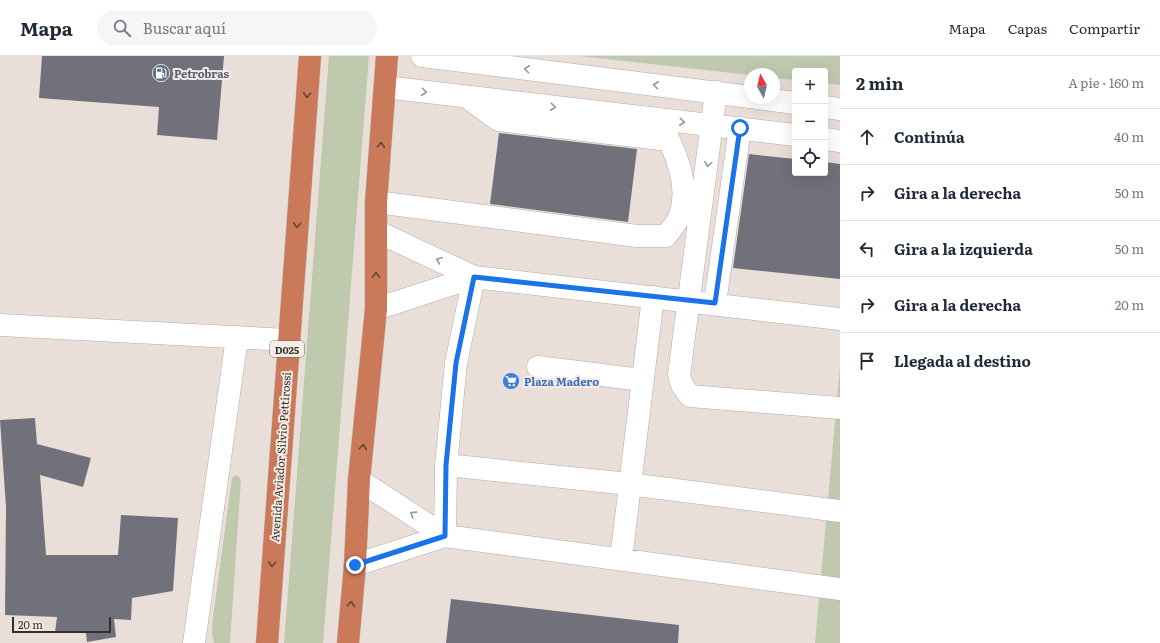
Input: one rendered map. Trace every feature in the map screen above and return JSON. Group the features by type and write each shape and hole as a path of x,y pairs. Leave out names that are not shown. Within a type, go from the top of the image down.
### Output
{"highway":[{"name":"Avenida Aviador Silvio Pettirossi","path":"267,643 310,56"},
{"path":"348,643 355,565 360,480 376,309 376,202 387,56"}],"street":[{"path":"422,56 744,96"},
{"path":"385,88 792,135"},
{"path":"716,92 713,125 679,375 682,385 690,396 840,408"},
{"path":"376,202 637,236 666,236 680,215 683,191 679,162 668,140 498,120 468,98"},
{"path":"780,101 792,103"},
{"path":"828,107 840,109"},
{"path":"715,303 740,128"},
{"path":"828,139 840,141"},
{"path":"376,231 474,277 690,300 840,319"},
{"path":"376,309 474,277"},
{"path":"445,536 446,465 456,363 474,277"},
{"path":"621,559 653,297"},
{"path":"0,325 288,340"},
{"path":"194,643 237,337"},
{"path":"538,367 642,380"},
{"path":"446,465 629,484 840,511"},
{"path":"360,480 445,536"},
{"path":"355,565 445,536 840,588"}],"green space":[{"path":"329,56 369,56 323,643 284,643"},
{"path":"579,56 840,56 840,85 828,83 828,68 792,68 792,80 780,79 780,68 744,68 744,74"},
{"path":"840,366 840,643 815,643"},
{"path":"236,475 241,480 230,643 214,643 212,634 213,617 232,478"}],"building":[{"path":"42,56 224,56 217,140 157,135 159,107 39,98"},
{"path":"499,133 637,149 628,222 490,204"},
{"path":"749,154 792,159 792,176 828,176 828,162 840,164 840,279 733,268"},
{"path":"35,418 37,444 91,458 83,487 40,475 46,555 118,555 121,515 178,518 173,591 132,598 131,620 114,619 116,637 87,642 86,633 55,632 57,617 5,615 6,507 0,420"},
{"path":"451,599 679,625 678,643 446,643"}],"place":[{"name":"Petrobras","path":"161,73"},
{"name":"Plaza Madero","path":"511,381"}],"route":[{"path":"355,565 445,536 446,465 456,363 474,277 715,303 740,128"}]}
